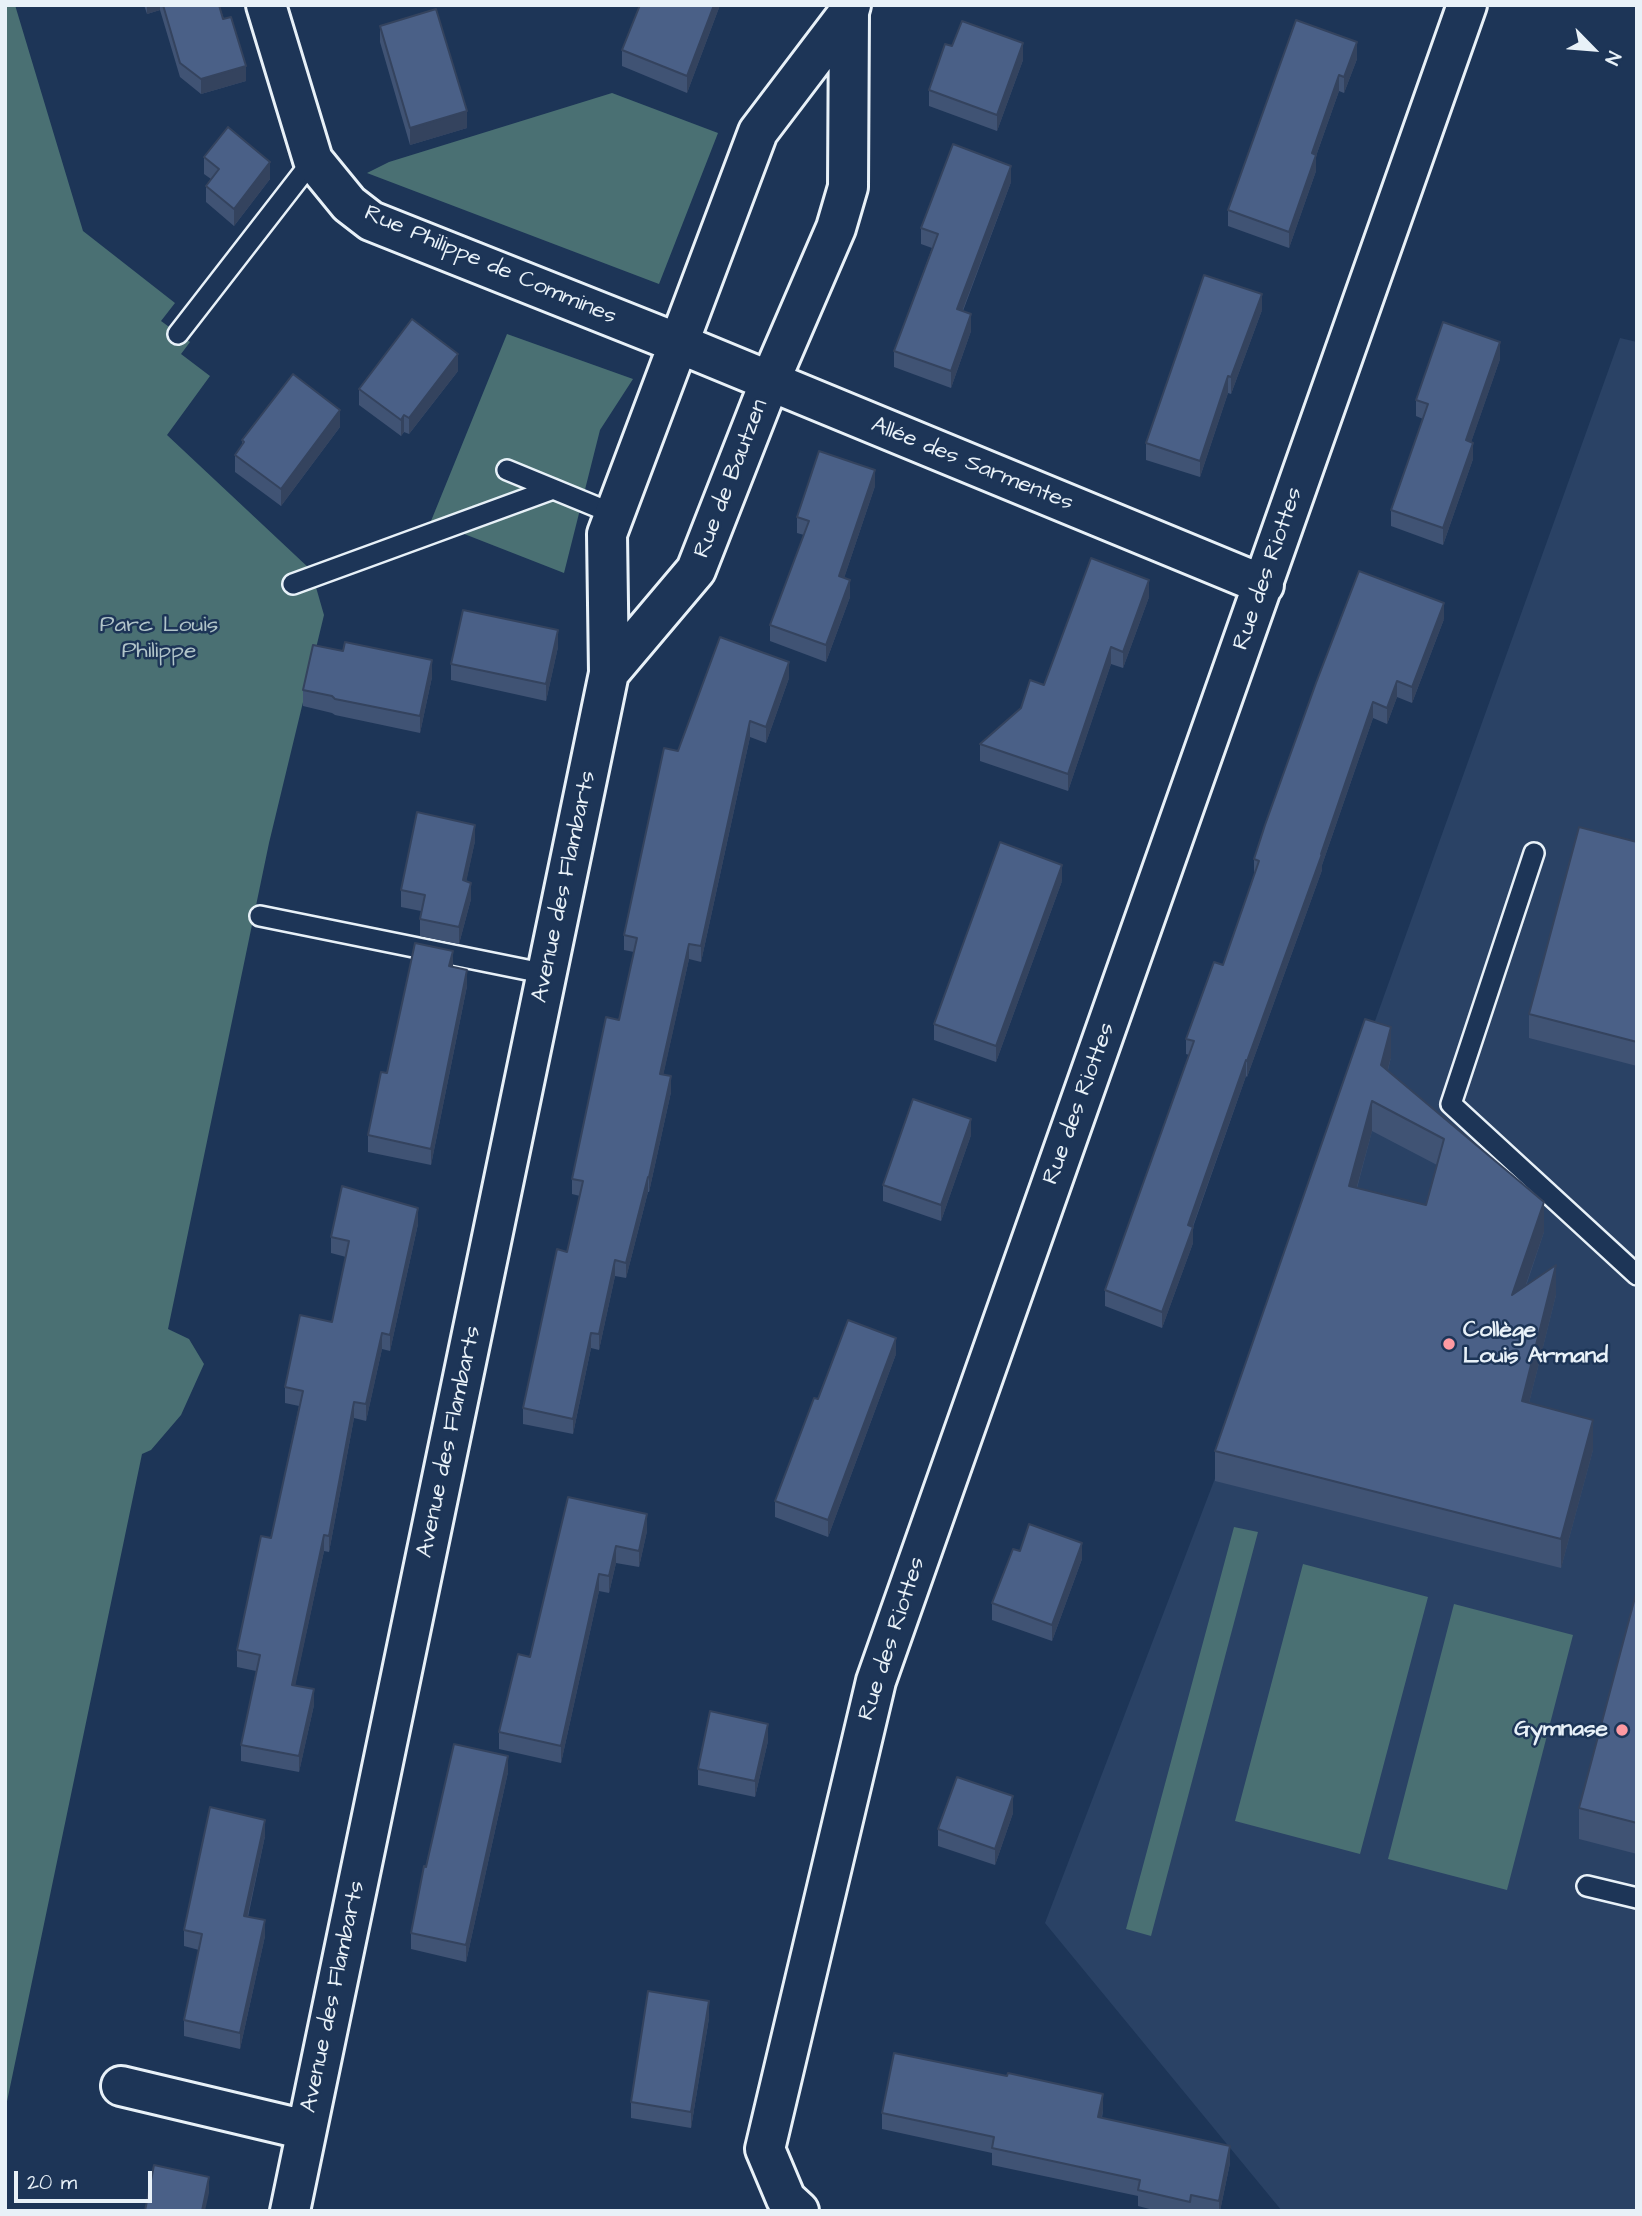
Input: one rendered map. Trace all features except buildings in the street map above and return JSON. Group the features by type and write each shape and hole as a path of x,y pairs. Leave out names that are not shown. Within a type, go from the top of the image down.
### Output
{"street":[{"name":"Rue Philippe de Commines","path":"266,5 313,160 349,204 371,221 680,344"},
{"name":"Rue des Riottes","path":"799,2211 786,2199 765,2149 876,1681 1467,5"},
{"name":"Rue de Bautzen","path":"609,673 607,534 614,514 758,132 850,8"},
{"name":"Rue de Bautzen","path":"609,673 696,570 770,381 836,228 848,187 850,8"},
{"name":"Allée des Sarmentes","path":"680,344 1264,585"},
{"name":"Avenue des Flambarts","path":"290,2211 609,673"},
{"path":"121,2086 306,2130"}],"lane":[{"path":"178,334 313,160"},
{"path":"507,470 614,514"},
{"path":"293,584 553,489"},
{"path":"1534,853 1451,1104 1637,1275"},
{"path":"260,916 547,975"},
{"path":"1587,1886 1637,1898"}],"shaded area":[{"name":"Collège Louis Armand","path":"1620,338 1637,342 1637,2211 1282,2211 1045,1923 1214,1481 1356,1074"}],"green space":[{"name":"Parc Louis Philippe","path":"5,5 15,5 83,231 175,303 161,321 190,342 181,354 210,376 167,435 311,570 324,615 269,843 168,1329 189,1339 204,1364 181,1415 151,1450 142,1454 5,2111"},
{"path":"612,93 718,133 659,284 367,173 389,162"},
{"path":"507,334 633,379 600,430 564,573 431,521"},
{"path":"1234,1527 1258,1532 1151,1936 1126,1929"},
{"path":"1303,1564 1428,1597 1360,1854 1235,1821"},
{"path":"1454,1604 1573,1635 1507,1890 1388,1859"}],"place":[{"name":"Collège Louis Armand","path":"1449,1344"},
{"name":"Gymnase","path":"1622,1730"}]}
